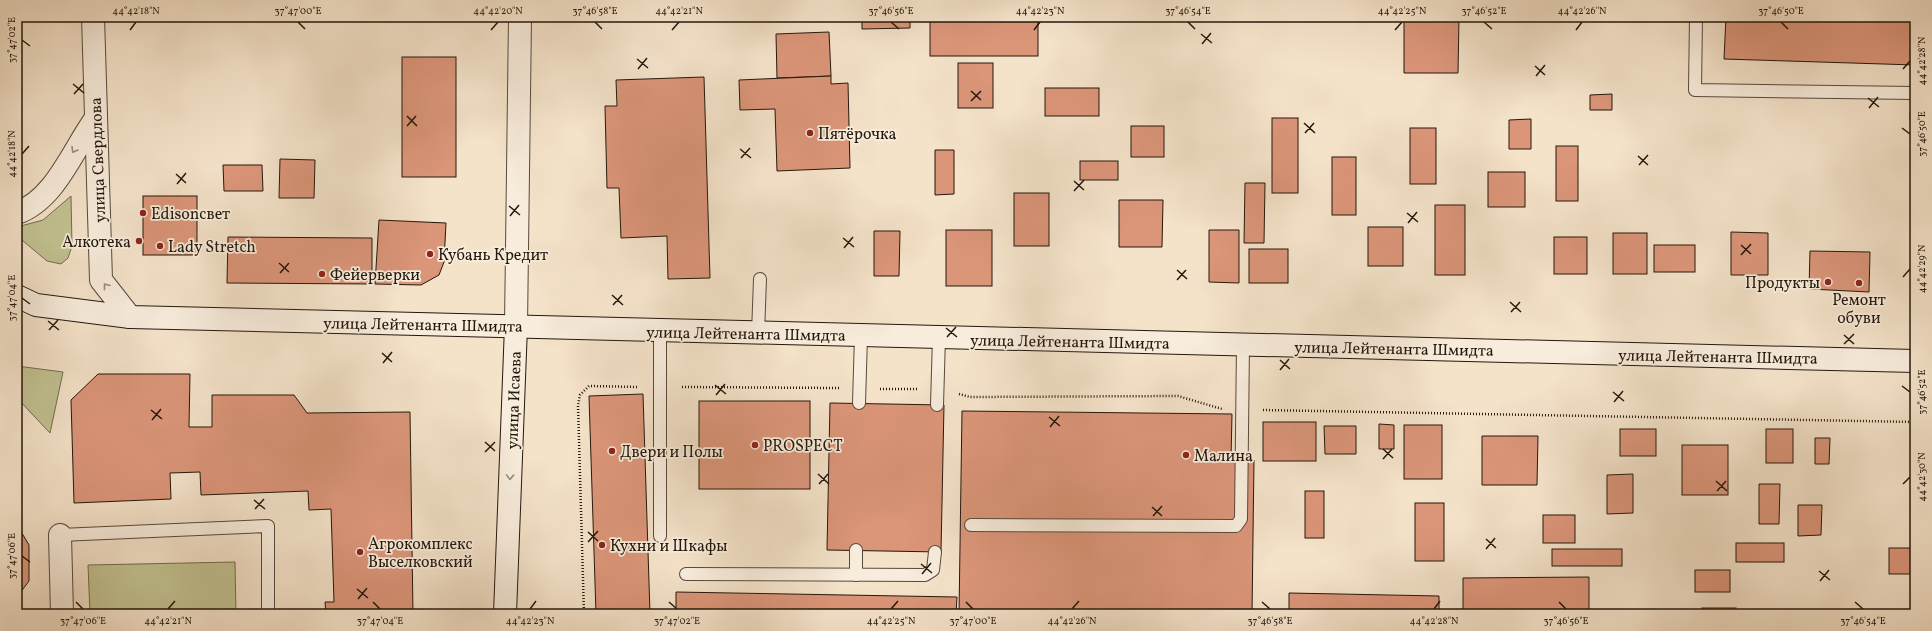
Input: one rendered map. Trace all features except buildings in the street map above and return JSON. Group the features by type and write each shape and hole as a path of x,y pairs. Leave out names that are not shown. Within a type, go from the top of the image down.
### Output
{"street":[{"name":"улица Свердлова","path":"93,17 101,280 130,317"},
{"name":"улица Исаева","path":"505,614 516,326 520,17"},
{"path":"17,213 28,209 48,190 96,118"},
{"name":"улица Лейтенанта Шмидта","path":"17,296 36,305 130,317 1915,361"},
{"path":"60,536 62,614"}],"lane":[{"path":"1696,17 1695,90 1915,93"},
{"path":"758,333 760,279"},
{"path":"660,331 660,536"},
{"path":"859,403 861,336"},
{"path":"937,405 939,337"},
{"path":"971,525 1236,526 1241,519 1243,345"},
{"path":"60,536 268,526 268,614"},
{"path":"856,550 856,575"},
{"path":"686,574 925,575 933,570 935,552"}],"path":[{"path":"584,614 578,405 580,395 589,386 938,389 970,397 1178,396 1220,409 1242,410 1915,422"}],"shaded area":[{"path":"71,196 72,246 68,258 61,264 47,261 17,236 17,227 43,220"},
{"path":"17,366 63,372 50,433 17,398"},
{"path":"235,562 236,614 90,614 88,565"}],"place":[{"name":"Пятёрочка","path":"810,133"},
{"name":"Edisonсвет","path":"143,213"},
{"name":"Алкотека","path":"139,241"},
{"name":"Lady Stretch","path":"160,246"},
{"name":"Кубань Кредит","path":"430,254"},
{"name":"Фейерверки","path":"322,274"},
{"name":"Продукты","path":"1828,282"},
{"name":"Ремонт обуви","path":"1859,283"},
{"name":"PROSPECT","path":"755,445"},
{"name":"Двери и Полы","path":"612,451"},
{"name":"Малина","path":"1186,455"},
{"name":"Кухни и Шкафы","path":"602,545"},
{"name":"Агрокомплекс Выселковский","path":"360,552"}]}
